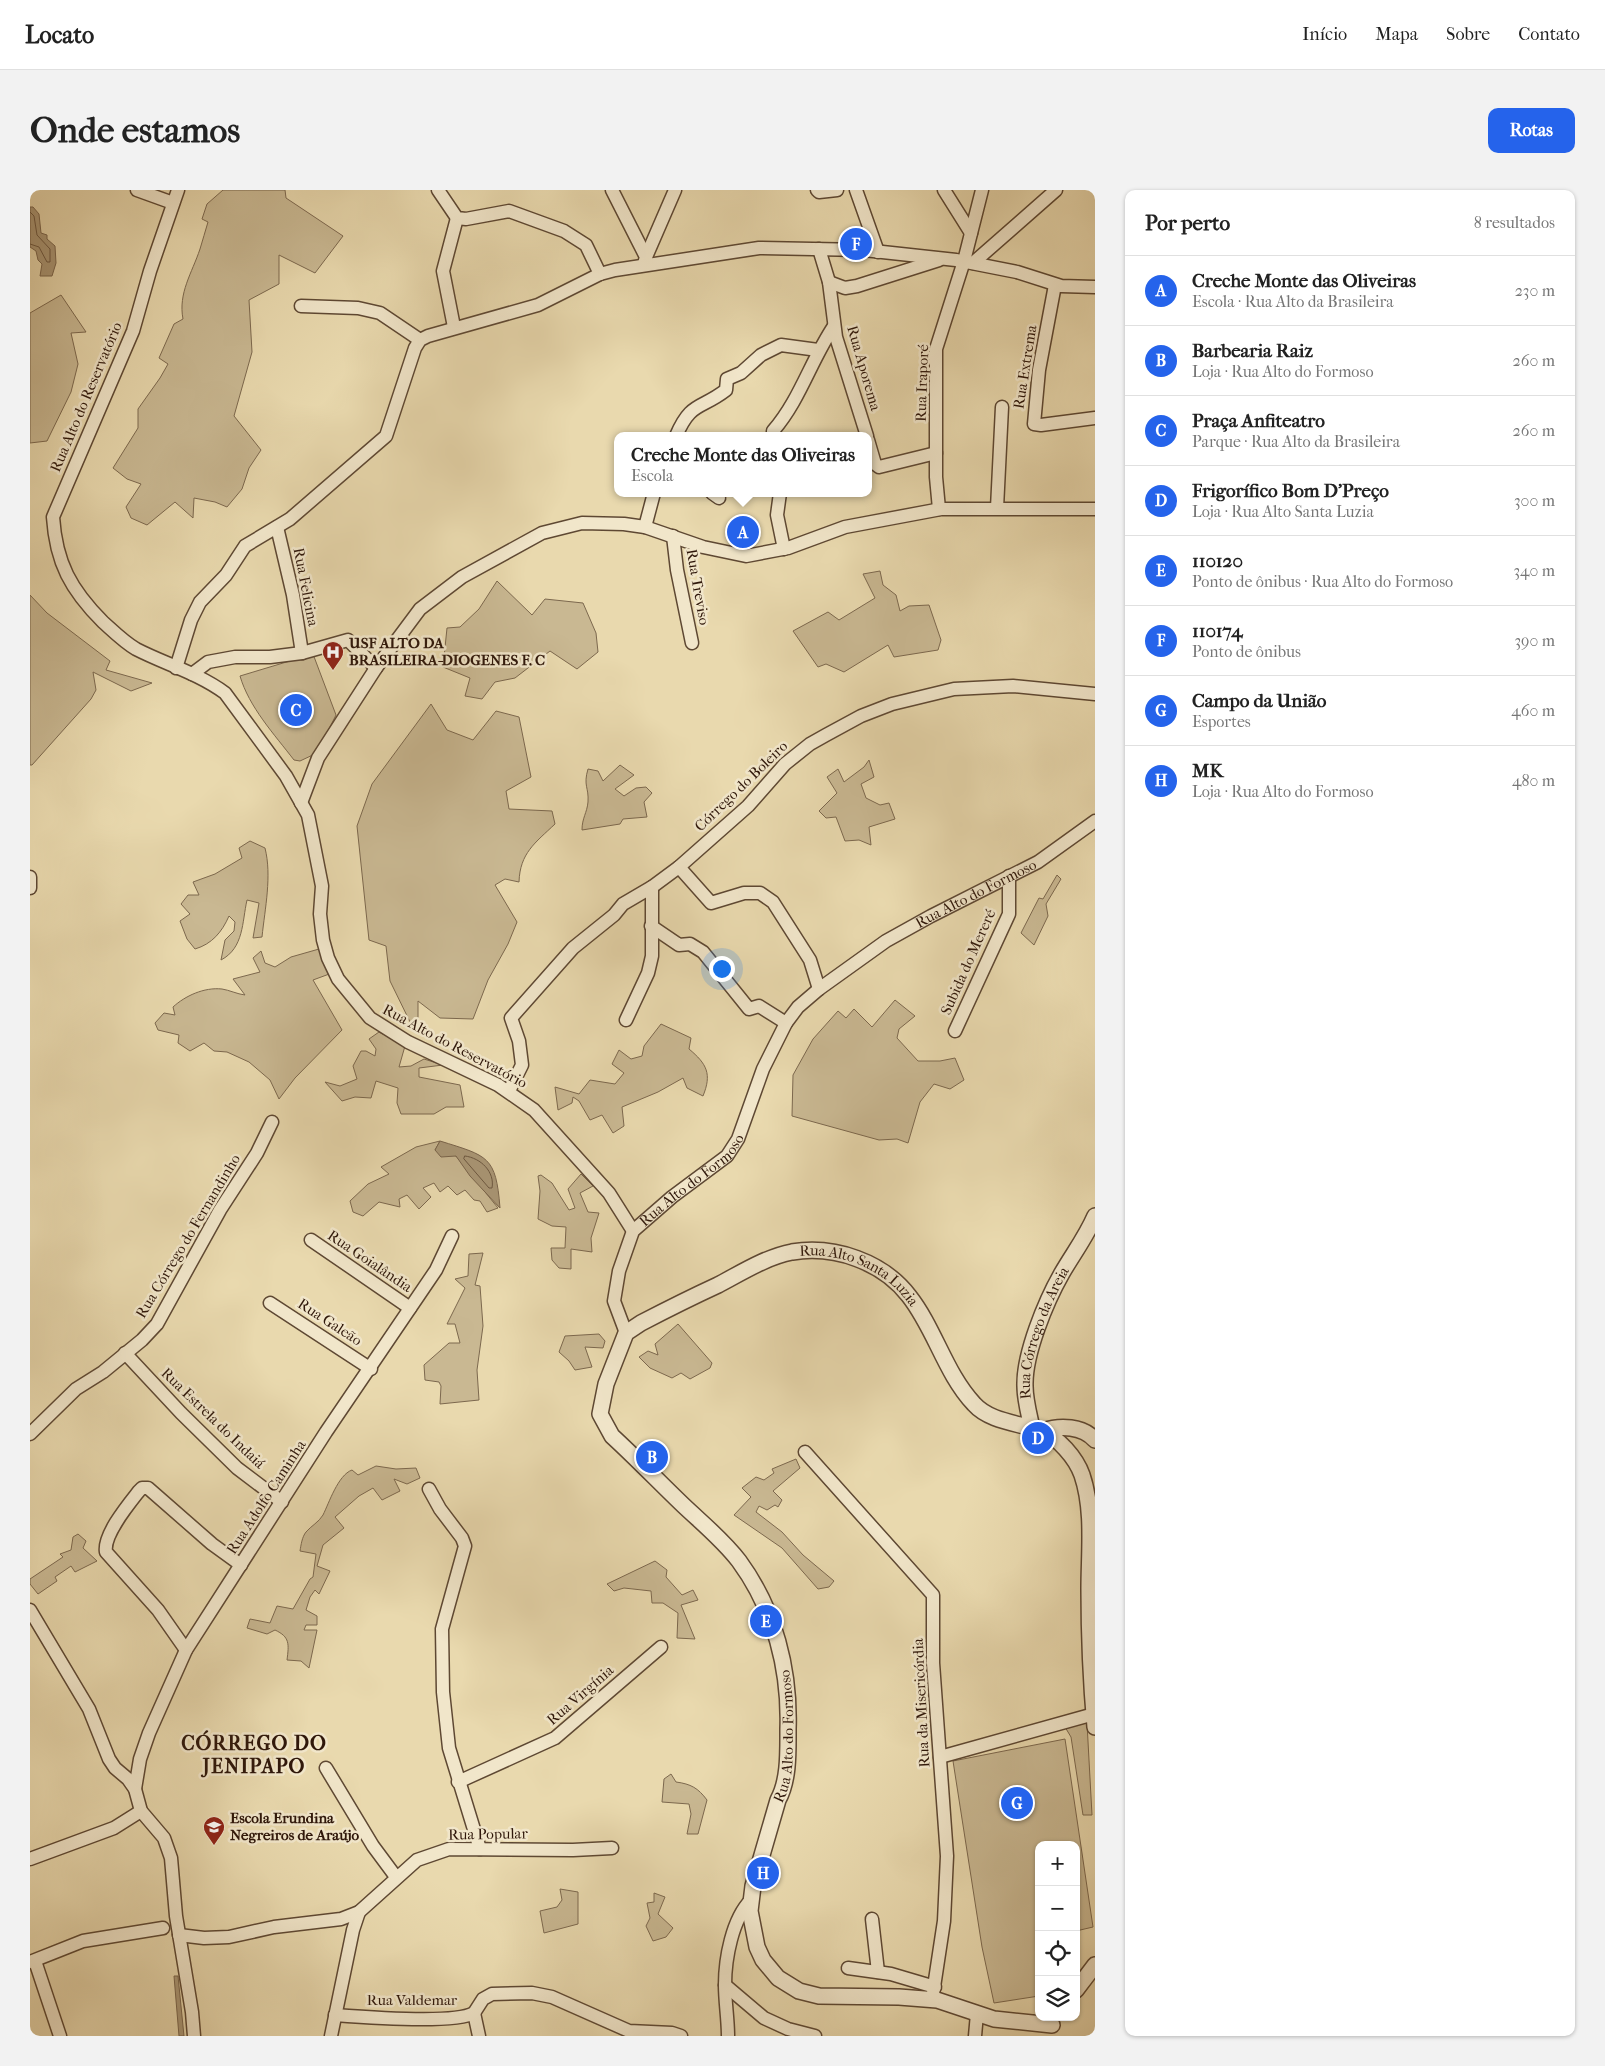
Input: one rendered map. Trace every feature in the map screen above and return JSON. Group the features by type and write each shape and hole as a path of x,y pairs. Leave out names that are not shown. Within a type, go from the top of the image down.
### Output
{"street":[{"path":"137,190 173,203"},
{"name":"Rua Alto do Reservatório","path":"178,190 133,331 53,517 55,539 68,580 86,604 112,631 133,647 212,683 225,693 286,776 308,815 322,886 320,914 323,940 328,958 338,979 370,1018 394,1034 509,1091 534,1110 596,1176 633,1231"},
{"path":"438,190 457,218 443,271 454,327"},
{"path":"612,190 645,261"},
{"path":"645,261 674,190"},
{"path":"817,190 819,192 837,190"},
{"path":"856,190 878,252"},
{"path":"944,190 971,233"},
{"name":"Rua Iraporé","path":"939,509 936,453 936,350 968,262 971,233 982,190"},
{"path":"968,262 1056,190"},
{"path":"457,218 466,219 509,211 564,231 586,245 600,274"},
{"path":"176,668 191,620 200,602 226,575 245,546 290,519 386,436 415,348 420,340 454,327 538,305 600,274 645,261 759,248 878,252 944,258 1017,272 1056,285 1081,288 1095,287"},
{"name":"Rua Aporema","path":"819,250 829,282 834,326 866,432"},
{"path":"829,282 845,288 856,286 944,258"},
{"name":"Rua Extrema","path":"1056,285 1039,370 1034,424 1041,425 1095,418"},
{"path":"301,306 365,309 380,313 420,340"},
{"path":"774,432 786,416 818,350 834,326"},
{"path":"678,432 689,412 700,403 713,399 726,390 727,379 741,373 761,355 781,345 818,350"},
{"path":"997,508 1002,407"},
{"path":"872,452 879,467 936,453"},
{"path":"645,527 653,497"},
{"path":"780,497 778,515 784,549"},
{"path":"301,803 318,758 376,668 420,609 437,594 462,577 535,536 582,523 645,527 732,555 746,556 784,549 845,528 939,509 1095,509"},
{"name":"Rua Felicina","path":"277,528 293,595 302,653"},
{"name":"Rua Treviso","path":"673,536 677,570 692,643"},
{"path":"192,674 208,662 235,657 270,657 302,653 348,640 376,668"},
{"name":"Córrego do Boleiro","path":"509,1091 522,1065 520,1041 511,1018 574,948 614,915 623,904 652,887 679,866 748,806 776,772 810,744 861,716 913,698 954,689 1013,686 1095,694"},
{"name":"Rua Alto do Formoso","path":"1053,2026 994,2019 977,2014 934,1994 819,1996 806,1994 788,1985 772,1972 763,1960 757,1948 751,1923 751,1900 753,1886 786,1771 788,1696 784,1660 768,1616 739,1562 704,1524 612,1436 600,1414 606,1384 626,1333 614,1301 619,1271 633,1231 672,1197 727,1156 738,1140 762,1069 786,1024 798,1007 819,989 905,930 1053,853 1095,821"},
{"path":"679,866 711,903 744,893 760,893 773,902 810,960 819,989"},
{"name":"Subida do Mereré","path":"955,1031 1009,914 1009,876"},
{"path":"626,1020 648,974 652,956 652,887"},
{"path":"651,926 679,945 690,944 704,952 749,1009 758,1006 786,1024"},
{"name":"Rua Córrego do Fernandinho","path":"30,1434 76,1390 103,1372 125,1352 142,1340 157,1324 220,1210 257,1153 272,1122"},
{"name":"Rua Córrego da Areia","path":"1038,1429 1024,1386 1026,1369 1041,1317 1063,1272 1089,1230 1095,1216"},
{"name":"Rua Adolfo Caminha","path":"135,1789 140,1759 149,1732 186,1650 326,1432 371,1369 436,1270 452,1236"},
{"name":"Rua Goialândia","path":"311,1240 410,1308"},
{"name":"Rua Alto Santa Luzia","path":"626,1333 666,1310 781,1255 809,1251 843,1255 879,1268 902,1288 918,1308 954,1377 980,1410 1017,1425 1038,1429"},
{"name":"Rua Galeão","path":"270,1302 371,1369"},
{"name":"Rua Estrela do Indaiá","path":"125,1352 181,1413 237,1468 282,1502"},
{"path":"1038,1429 1076,1428 1087,1433 1095,1440"},
{"path":"940,1756 1094,1721 1089,1525 1083,1477 1072,1457 1038,1429"},
{"name":"Rua da Misericórdia","path":"805,1452 933,1595 933,1663 947,1856 944,1921 934,1994"},
{"path":"186,1650 158,1610 106,1552 106,1540 142,1488 152,1490 212,1544 241,1565"},
{"path":"429,1489 440,1509 462,1538 465,1546 442,1629 443,1692 449,1748 480,1849"},
{"path":"30,1610 35,1631 89,1709 109,1759 135,1789 141,1811 164,1838 171,1858 179,1935 194,2036"},
{"name":"Rua Virgínia","path":"458,1782 554,1738 661,1647"},
{"path":"326,1768 373,1846 396,1877"},
{"path":"30,1859 114,1828 141,1811"},
{"name":"Rua Popular","path":"179,1935 204,1938 229,1937 274,1927 320,1923 359,1912 396,1877 418,1860 449,1849 573,1850 612,1848"},
{"path":"728,2036 725,1985 728,1958 738,1921 751,1900"},
{"path":"331,2036 353,1930 359,1912"},
{"path":"872,1919 878,1972"},
{"path":"60,2036 32,1961 83,1941 163,1928"},
{"path":"1080,1985 1095,1965"},
{"path":"848,1968 891,1974 934,1994"},
{"path":"725,1985 764,2018 788,2029 815,2036"},
{"name":"Rua Valdemar","path":"335,2015 381,2018 449,2018 474,2013 483,1999 492,1994 532,1993 552,1998 629,2031 672,2033 681,2036"},
{"path":"474,2013 479,2036"},
{"path":"975,2036 977,2014"}],"shaded area":[{"path":"223,190 285,190 286,198 343,236 315,273 279,255 279,284 249,300 252,352 234,416 261,450 249,468 242,489 227,507 215,502 194,498 193,518 175,502 147,525 131,518 126,507 141,484 127,479 113,468 138,428 138,409 168,364 159,358 174,324 183,319 182,300 184,292 208,222 202,219 207,204"},
{"path":"61,295 86,332 71,333 78,364 71,392 47,441 30,443 30,313"},
{"path":"880,571 883,585 896,595 900,611 909,606 929,605 941,640 938,650 894,657 888,645 844,672 826,664 818,667 793,631 828,612 839,620 875,598 863,574"},
{"path":"497,581 532,615 545,599 583,603 596,633 598,652 577,669 550,651 515,678 495,682 482,699 465,696 470,678 443,667 447,628 460,627 479,609"},
{"path":"30,595 47,613 110,661 106,670 152,683 131,691 93,672 96,690 91,699 32,765 30,765"},
{"path":"313,654 336,715 317,753 300,761 294,760 263,720 249,699 240,676"},
{"path":"431,704 447,730 473,740 496,711 519,717 531,777 506,791 509,809 552,811 555,824 530,849 522,863 519,882 505,879 495,885 517,922 508,944 488,980 473,1019 440,1018 418,1001 418,1019 413,1028 390,981 386,946 369,940 357,826 372,784"},
{"path":"869,760 874,777 861,784 866,798 880,805 889,803 895,819 869,827 871,845 859,840 845,841 836,817 826,818 819,811 837,793 827,777 838,769 844,782 864,767"},
{"path":"620,765 634,775 615,789 624,796 636,788 646,787 652,793 644,802 647,817 623,819 620,824 582,830 588,802 586,779 588,769 598,771 603,781"},
{"path":"250,841 265,848 267,859 267,892 262,937 253,938 259,903 247,900 238,942 229,955 221,960 225,940 234,931 235,922 229,916 216,937 195,949 187,939 180,921 190,914 181,904 188,895 199,895 193,882 215,874 242,858 239,848"},
{"path":"1057,875 1061,879 1046,904 1048,916 1034,945 1021,933 1039,898 1043,899"},
{"path":"319,949 332,973 313,980 342,1030 295,1078 279,1099 270,1080 249,1062 227,1052 214,1051 204,1043 190,1051 178,1043 179,1035 158,1030 155,1023 164,1013 175,1015 173,1007 195,993 208,989 222,989 245,995 233,979 260,972 253,958 261,951 265,963 275,967 291,957"},
{"path":"895,1000 915,1016 899,1029 897,1038 918,1061 940,1061 955,1058 964,1080 950,1089 934,1084 920,1102 908,1143 897,1139 879,1140 792,1116 793,1075 813,1039 838,1011 846,1018 854,1009 872,1027"},
{"path":"661,1024 691,1038 689,1049 700,1060 706,1070 707,1081 703,1096 687,1088 683,1078 658,1092 622,1107 624,1126 613,1133 602,1115 590,1120 579,1101 573,1097 572,1103 558,1110 555,1087 579,1094 590,1080 615,1084 624,1073 612,1064 619,1050 631,1059 642,1056 644,1046"},
{"path":"379,1032 405,1046 399,1067 411,1066 424,1059 443,1065 419,1068 419,1077 460,1085 464,1107 446,1107 434,1114 401,1114 397,1103 398,1088 376,1081 371,1098 355,1097 342,1101 325,1082 340,1086 357,1079 353,1066 361,1051 366,1051 375,1056 376,1049 369,1039"},
{"path":"440,1141 435,1150 456,1156 498,1208 487,1212 480,1201 474,1200 465,1190 457,1195 448,1186 440,1192 434,1183 423,1188 431,1197 419,1209 407,1195 399,1199 400,1207 379,1202 363,1216 353,1212 350,1201 368,1184 389,1174 381,1167 416,1147"},
{"path":"581,1174 593,1186 580,1193 588,1212 599,1213 591,1238 592,1252 571,1249 571,1269 559,1268 552,1260 551,1248 565,1248 566,1227 552,1226 538,1219 540,1191 538,1176 541,1175 552,1183 569,1210 575,1208 568,1189"},
{"path":"483,1253 475,1285 480,1286 483,1326 477,1370 479,1400 440,1404 441,1386 439,1382 425,1380 424,1365 449,1343 460,1343 455,1324 447,1324 465,1288 455,1279 468,1276 469,1254"},
{"path":"678,1324 712,1363 710,1368 690,1379 681,1373 672,1378 650,1368 639,1357 648,1351 658,1355 655,1344"},
{"path":"599,1334 605,1341 603,1348 585,1347 592,1367 575,1370 559,1352 565,1336"},
{"path":"796,1459 800,1468 773,1491 782,1500 778,1507 775,1505 767,1510 759,1506 756,1512 782,1532 803,1555 834,1581 829,1587 818,1589 782,1548 734,1515 751,1497 742,1488 756,1477 764,1480 774,1473 772,1469"},
{"path":"376,1466 396,1469 416,1468 420,1478 407,1484 394,1479 400,1491 382,1500 373,1488 359,1496 335,1517 344,1528 323,1545 317,1566 330,1571 319,1594 315,1590 310,1597 306,1610 317,1616 317,1625 306,1625 304,1630 317,1630 309,1668 301,1661 287,1660 288,1645 286,1638 275,1630 267,1634 247,1628 250,1619 270,1623 277,1606 293,1609 313,1577 316,1554 300,1551 305,1534 323,1515 342,1477 352,1470 358,1475"},
{"path":"78,1534 86,1541 83,1548 97,1561 75,1572 71,1566 55,1577 57,1581 38,1594 30,1584 30,1579 63,1557 60,1554 71,1550 73,1537"},
{"path":"655,1561 667,1570 666,1577 682,1595 693,1590 698,1600 681,1605 695,1639 677,1638 678,1613 663,1603 652,1603 651,1591 624,1588 614,1591 607,1584"},
{"path":"1087,1723 1092,1815 1083,1815 1071,1737 1065,1727"},
{"path":"1065,1739 1093,1927 1080,1930 1080,1841 1035,1841 1035,1997 994,2003 982,1947 953,1761"},
{"path":"671,1774 676,1782 694,1787 707,1800 698,1834 687,1834 691,1814 689,1804 662,1802 664,1779"},
{"path":"560,1889 578,1892 578,1924 544,1933 540,1911 557,1907 562,1900"},
{"path":"654,1893 665,1897 658,1914 673,1928 666,1937 653,1941 646,1926 650,1918 647,1903 654,1902"}],"water":[{"path":"30,207 33,207 39,214 41,233 47,235 47,239 55,246 56,263 52,276 40,276 42,264 38,260 36,251 30,247"},
{"path":"440,1141 469,1150 486,1161 492,1168 496,1178 500,1208 470,1176 456,1156 441,1157 435,1150"},
{"path":"174,1976 178,1976 184,2036 179,2036"}],"place":[{"name":"110174","path":"856,244"},
{"name":"Creche Monte das Oliveiras","path":"743,532"},
{"name":"USF ALTO DA BRASILEIRA-DIOGENES F. C","path":"333,671"},
{"name":"Praça Anfiteatro","path":"296,710"},
{"name":"Frigorífico Bom D'Preço","path":"1038,1438"},
{"name":"Barbearia Raiz","path":"652,1457"},
{"name":"110120","path":"766,1621"},
{"name":"Campo da União","path":"1017,1803"},
{"name":"Escola Erundina Negreiros de Araújo","path":"214,1846"},
{"name":"MK","path":"763,1873"}],"district":[{"name":"CÓRREGO DO JENIPAPO","path":"254,1754"}]}
